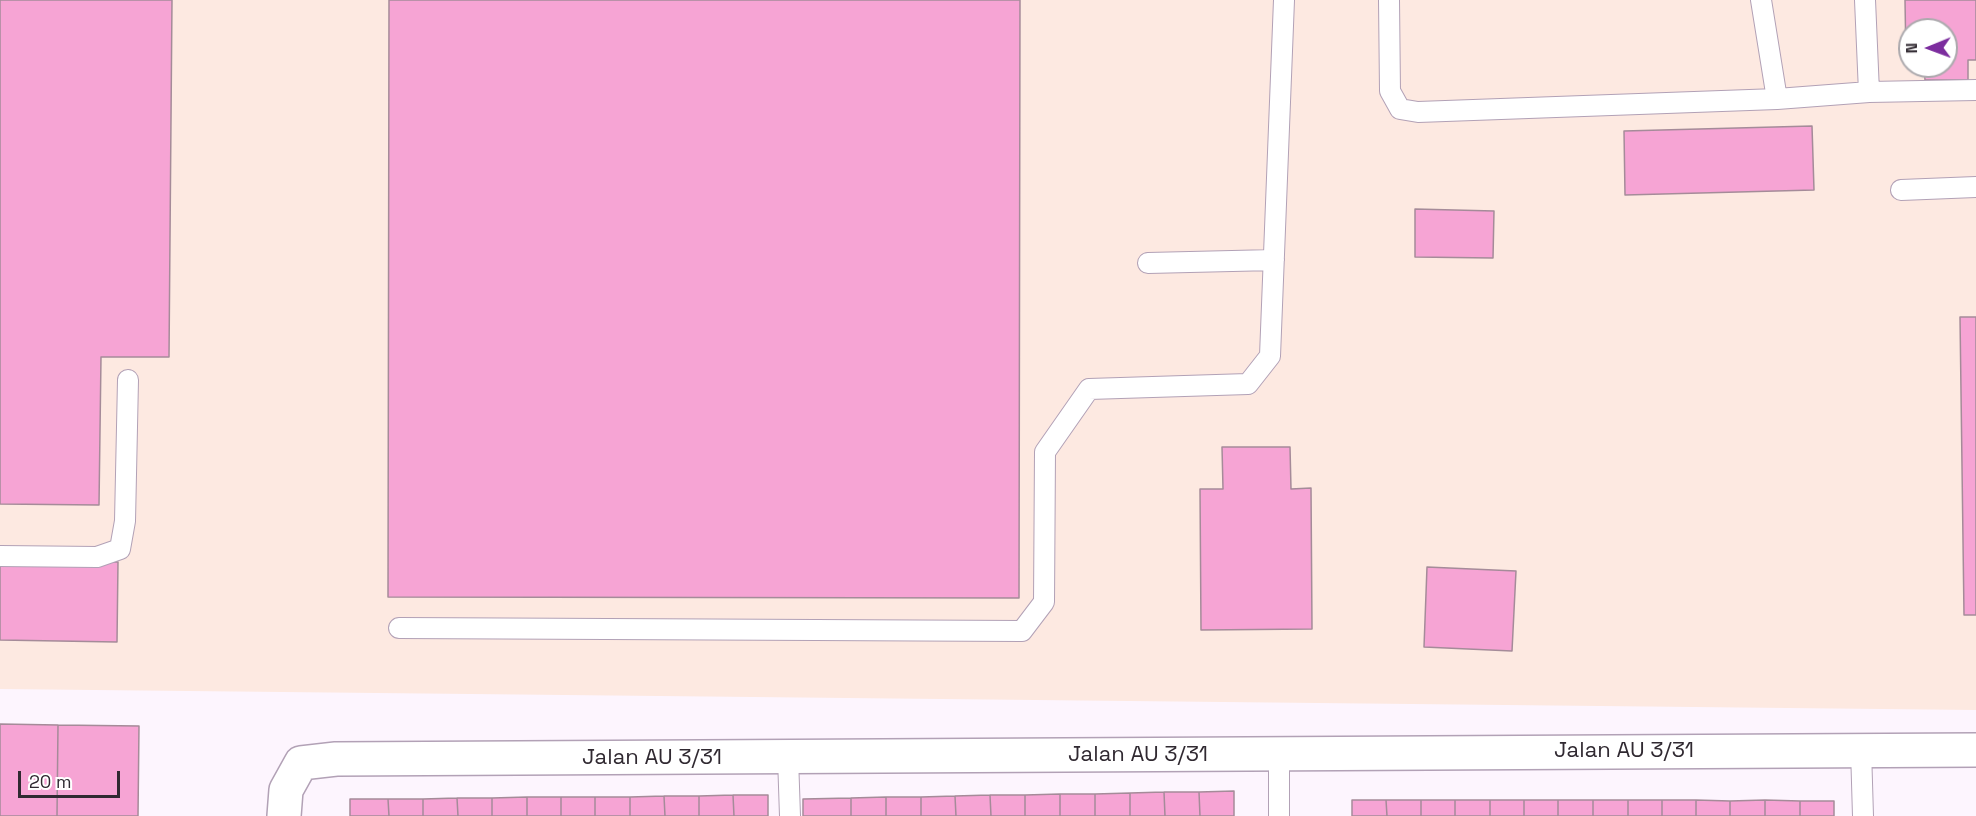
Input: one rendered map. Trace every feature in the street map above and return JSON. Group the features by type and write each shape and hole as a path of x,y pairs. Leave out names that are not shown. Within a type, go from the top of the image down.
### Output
{"street":[{"name":"Jalan AU 3/31","path":"284,816 286,790 301,763 336,759 1976,750"}],"lane":[{"path":"399,628 1022,631 1044,602 1046,452 1089,389 1248,384 1270,356 1284,0"},
{"path":"1389,0 1390,91 1400,109 1418,112 1777,99 1869,92 1976,90"},
{"path":"1761,0 1777,99"},
{"path":"1865,0 1869,92"},
{"path":"1901,190 1976,187"},
{"path":"1148,263 1274,260"},
{"path":"0,556 97,557 120,549 125,521 128,380"},
{"path":"1861,749 1863,816"},
{"path":"1279,754 1279,816"},
{"path":"788,757 790,816"}],"shaded area":[{"path":"0,0 1976,0 1976,710 0,689"}],"building":[{"path":"0,0 172,0 169,357 101,357 99,505 0,504"},
{"path":"389,0 1020,0 1019,598 388,597"},
{"path":"1905,0 1976,0 1976,60 1968,60 1968,80 1925,80 1925,78 1958,78 1958,18 1905,18"},
{"path":"1812,126 1814,190 1625,195 1624,131"},
{"path":"1415,209 1494,211 1493,258 1415,257"},
{"path":"1960,317 1976,317 1976,615 1964,615"},
{"path":"1222,447 1290,447 1291,489 1311,488 1312,629 1201,630 1200,489 1223,489"},
{"path":"0,560 118,562 117,642 0,640"},
{"path":"1427,567 1516,571 1512,651 1424,647"},
{"path":"0,724 58,725 57,816 0,816"},
{"path":"58,725 139,726 138,816 57,816"},
{"path":"1234,791 1234,816 1200,816 1199,792"},
{"path":"1164,792 1165,816 1130,816 1130,793"},
{"path":"1164,792 1199,792 1200,816 1165,816"},
{"path":"1130,793 1130,816 1095,816 1095,794"},
{"path":"1060,794 1060,816 1025,816 1025,795"},
{"path":"1060,794 1095,794 1095,816 1060,816"},
{"path":"733,795 734,816 699,816 699,796"},
{"path":"733,795 768,795 768,816 734,816"},
{"path":"990,795 991,816 956,816 955,796"},
{"path":"990,795 1025,795 1025,816 991,816"},
{"path":"664,796 665,816 630,816 630,797"},
{"path":"664,796 699,796 699,816 665,816"},
{"path":"955,796 956,816 921,816 921,797"},
{"path":"527,797 527,816 492,816 492,798"},
{"path":"527,797 561,797 561,816 527,816"},
{"path":"561,797 595,797 595,816 561,816"},
{"path":"595,797 630,797 630,816 595,816"},
{"path":"886,797 886,816 851,816 851,798"},
{"path":"886,797 921,797 921,816 886,816"},
{"path":"457,798 458,816 423,816 423,799"},
{"path":"457,798 492,798 492,816 458,816"},
{"path":"851,798 851,816 803,816 803,799"},
{"path":"350,799 388,799 389,816 350,816"},
{"path":"388,799 423,799 423,816 389,816"},
{"path":"1352,800 1386,800 1387,816 1352,816"},
{"path":"1386,800 1421,800 1421,816 1387,816"},
{"path":"1421,800 1455,800 1455,816 1421,816"},
{"path":"1455,800 1490,800 1490,816 1455,816"},
{"path":"1490,800 1524,800 1524,816 1490,816"},
{"path":"1524,800 1558,800 1558,816 1524,816"},
{"path":"1558,800 1593,800 1593,816 1558,816"},
{"path":"1593,800 1628,800 1628,816 1593,816"},
{"path":"1628,800 1662,800 1662,816 1628,816"},
{"path":"1662,800 1696,800 1696,816 1662,816"},
{"path":"1696,800 1730,801 1730,816 1696,816"},
{"path":"1765,800 1765,816 1730,816 1730,801"},
{"path":"1765,800 1800,801 1800,816 1765,816"},
{"path":"1800,801 1834,801 1834,816 1800,816"}]}
